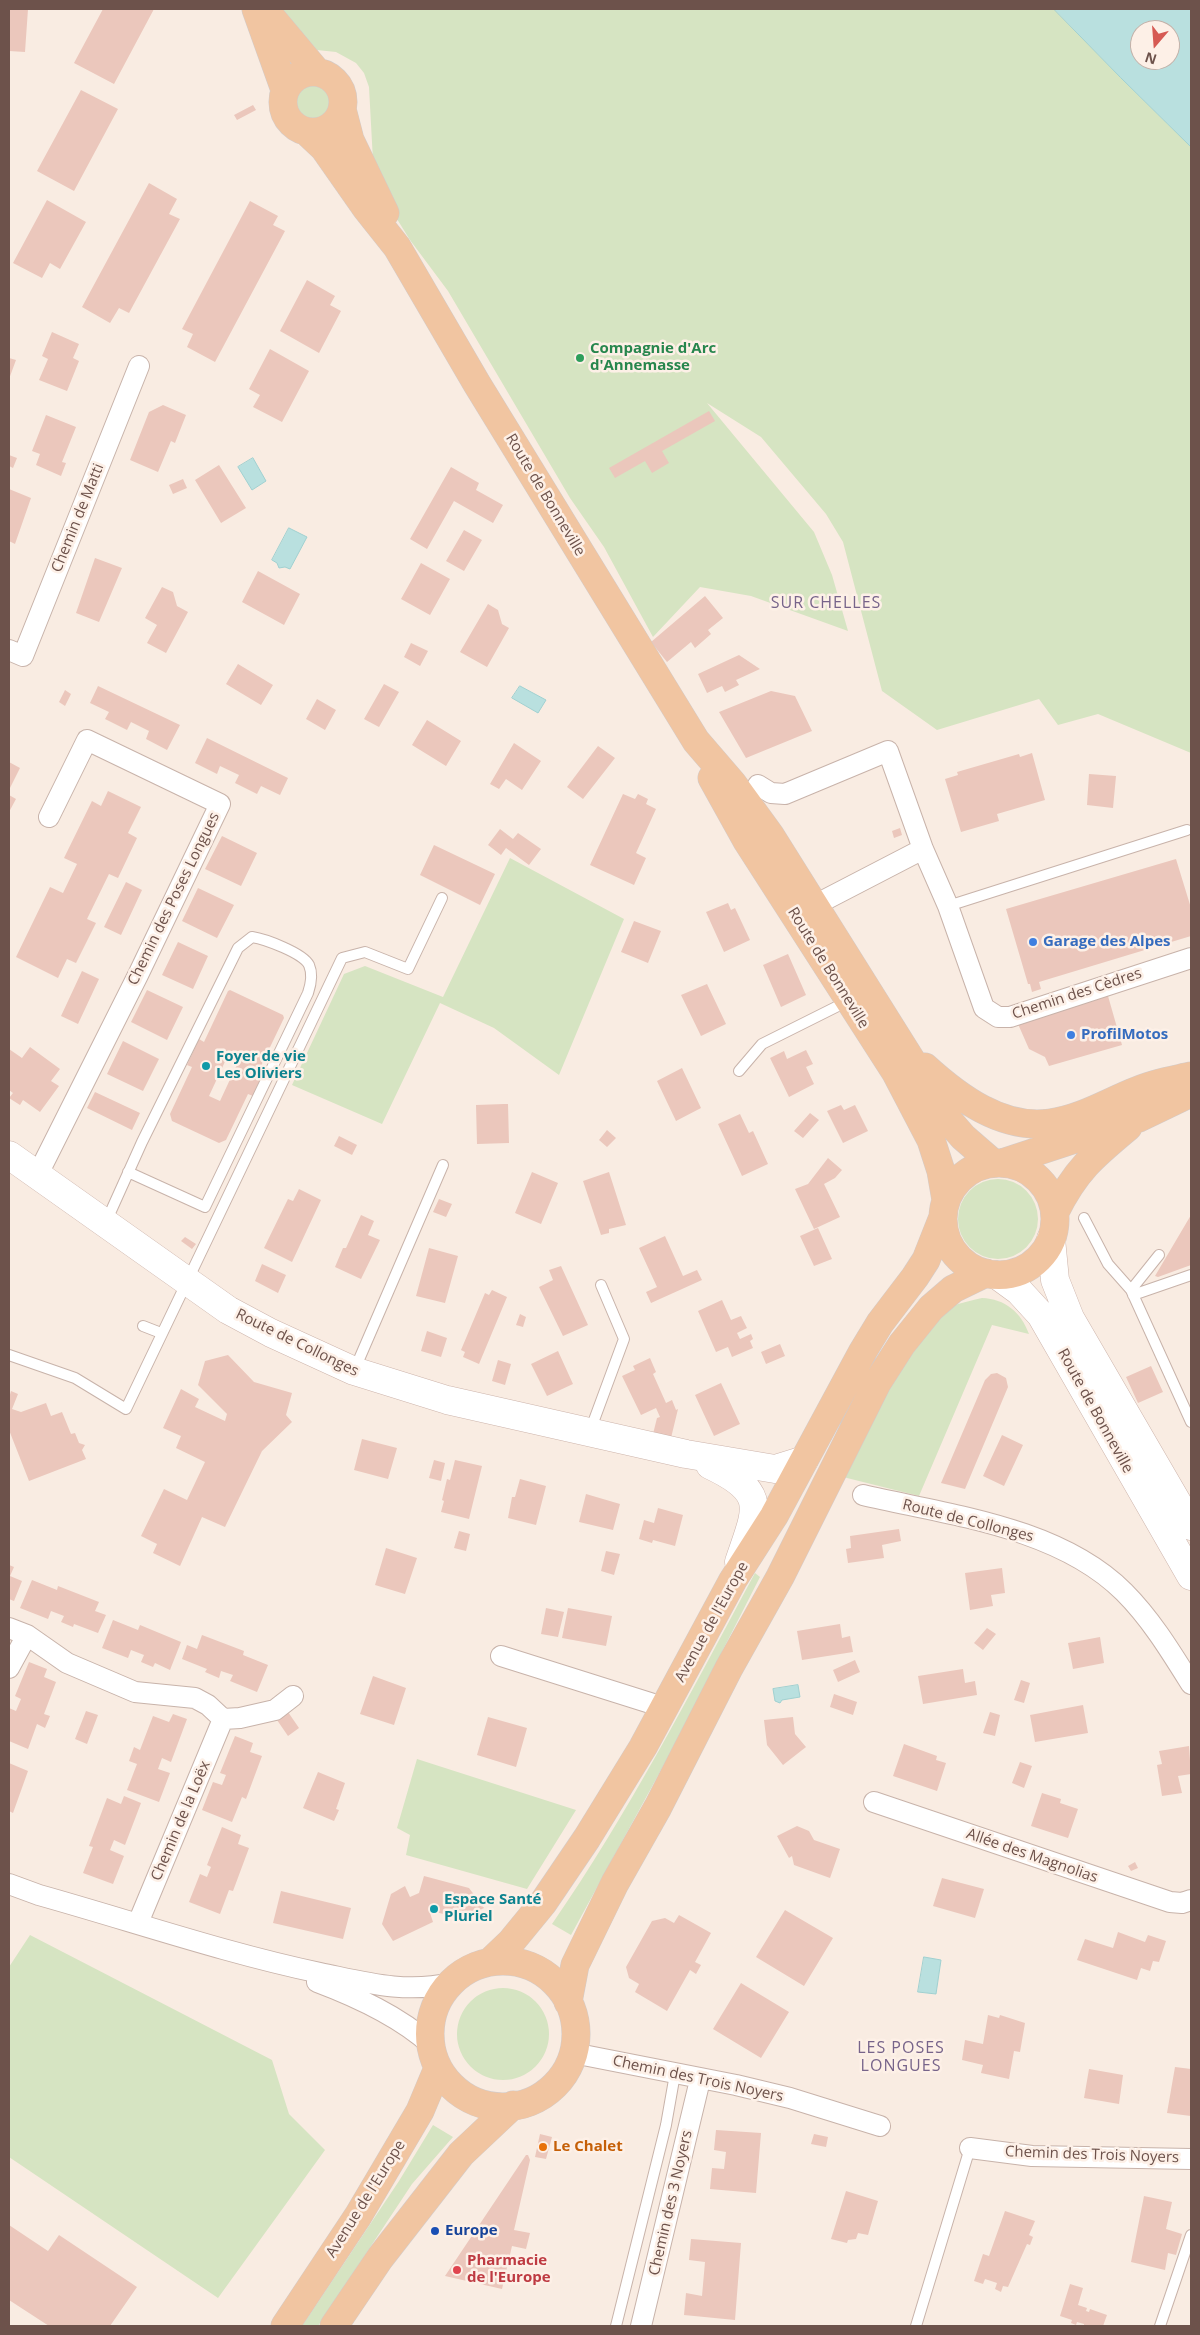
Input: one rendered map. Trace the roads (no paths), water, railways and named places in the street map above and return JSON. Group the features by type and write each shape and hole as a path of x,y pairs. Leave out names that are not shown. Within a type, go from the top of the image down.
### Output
{"main road":[{"path":"256,9 285,90 283,104 285,113 294,125 307,132 317,132 331,126 342,109 343,98 339,87 332,79 317,72 263,9"},
{"path":"285,90 296,77 306,72 317,72"},
{"name":"Route de Bonneville","path":"342,109 350,140 384,212 397,247"},
{"name":"Route de Bonneville","path":"307,132 328,153 366,208 397,247 477,384 696,741 715,785 738,825 848,1001 896,1073 924,1124 941,1171 944,1208"},
{"name":"Route de Bonneville","path":"696,741 750,805 815,905 950,1122 963,1137 998,1163"},
{"path":"903,1046 942,1081 979,1108 998,1116 1023,1122 1050,1124 1138,1090 1191,1076"},
{"path":"991,1274 966,1264 954,1253 944,1233 944,1208 951,1189 964,1175 975,1168 998,1163 1139,1118 1191,1093"},
{"path":"568,2002 576,1965 615,1883 658,1807 729,1668 780,1577 877,1383 902,1344 931,1308 953,1289 991,1274 1012,1274 1033,1264 1044,1253 1051,1240 1055,1212 1068,1186 1090,1158 1139,1118"},
{"path":"998,1163 1018,1166 1038,1178 1048,1190 1055,1212"},
{"name":"Avenue de l'Europe","path":"490,1962 528,1922 560,1879 666,1708 732,1580 761,1538 880,1322 921,1269 930,1250 944,1208"},
{"path":"508,1961 536,1969 558,1986 568,2002 575,2033 573,2053 565,2071 547,2091 531,2100 513,2105 490,2105 470,2098 452,2086 435,2056 430,2029 433,2014 440,1997 450,1983 465,1972 490,1962 508,1961"},
{"name":"Avenue de l'Europe","path":"285,2326 358,2216 427,2097 435,2056"},
{"path":"334,2326 380,2258 461,2154 513,2105"}],"street":[{"name":"Chemin de Matti","path":"9,650 23,656 139,366"},
{"name":"Chemin des Poses Longues","path":"38,1176 134,984 220,804 87,740 49,817"},
{"name":"Chemin des Cèdres","path":"758,785 771,793 785,794 888,751 923,849 948,906 984,1008 998,1017 1010,1017 1191,958"},
{"path":"815,905 923,849"},
{"name":"Route de Collonges","path":"9,1155 228,1310 271,1333 354,1372 446,1400 686,1454 775,1469 804,1460"},
{"name":"Route de Bonneville","path":"1051,1240 1055,1280 1070,1318 1191,1526"},
{"name":"Route de Bonneville","path":"991,1274 1020,1291 1041,1315 1188,1562"},
{"name":"Route de Collonges","path":"686,1454 733,1476 749,1490 753,1498 752,1522 732,1580"},
{"name":"Route de Collonges","path":"863,1495 990,1524 1039,1538 1067,1551 1093,1567 1124,1592 1158,1633 1191,1684"},
{"path":"9,1668 18,1631 67,1663 135,1692 195,1698 208,1705 223,1719 240,1718 275,1710 293,1696"},
{"path":"501,1656 666,1708"},
{"name":"Chemin de la Loëx","path":"138,1923 223,1719"},
{"name":"Allée des Magnolias","path":"874,1802 1170,1902 1182,1903 1191,1900"},
{"path":"9,1884 39,1895 264,1961 394,1988 426,1988 450,1983"},
{"path":"264,1961 362,2002 406,2026 435,2056"},
{"name":"Chemin des Trois Noyers","path":"573,2053 700,2080 736,2085 790,2098 880,2126"},
{"name":"Chemin des 3 Noyers","path":"641,2326 700,2080"},
{"name":"Chemin des Trois Noyers","path":"970,2148 1032,2156 1191,2159"}],"lane":[{"path":"948,906 1187,830"},
{"path":"9,1354 75,1378 126,1409 342,958 365,952 408,969 442,898"},
{"path":"106,1223 128,1172 238,948 252,937 264,939 305,960 312,975 308,993 205,1207 128,1172"},
{"path":"739,1070 762,1044 848,1001"},
{"path":"354,1372 443,1165"},
{"path":"1084,1218 1108,1264 1133,1295 1191,1422"},
{"path":"1133,1295 1159,1255"},
{"path":"1133,1295 1191,1275"},
{"path":"589,1432 624,1339 601,1285"},
{"path":"143,1326 161,1333"},
{"path":"616,2326 666,2125 676,2074"},
{"name":"Chemin des Trois Noyers","path":"916,2326 970,2148"},
{"path":"1160,2326 1191,2235"}],"water":[{"path":"1054,9 1191,9 1191,147 1121,78"},
{"path":"253,458 266,481 252,490 238,467"},
{"path":"289,528 307,537 290,569 285,567 279,568 277,563 272,560"},
{"path":"520,686 546,700 538,713 512,698"},
{"path":"798,1685 800,1697 782,1700 780,1703 775,1701 773,1689"},
{"path":"924,1957 941,1960 936,1994 918,1992"}],"place":[{"name":"Compagnie d'Arc d'Annemasse","path":"580,358"},
{"name":"Garage des Alpes","path":"1033,942"},
{"name":"ProfilMotos","path":"1071,1035"},
{"name":"Foyer de vie Les Oliviers","path":"206,1066"},
{"name":"Espace Santé Pluriel","path":"434,1909"},
{"name":"Le Chalet","path":"543,2147"},
{"name":"Europe","path":"435,2231"},
{"name":"Pharmacie de l'Europe","path":"457,2270"}],"district":[{"name":"SUR CHELLES","path":"826,603"},
{"name":"LES POSES LONGUES","path":"901,2057"}]}
